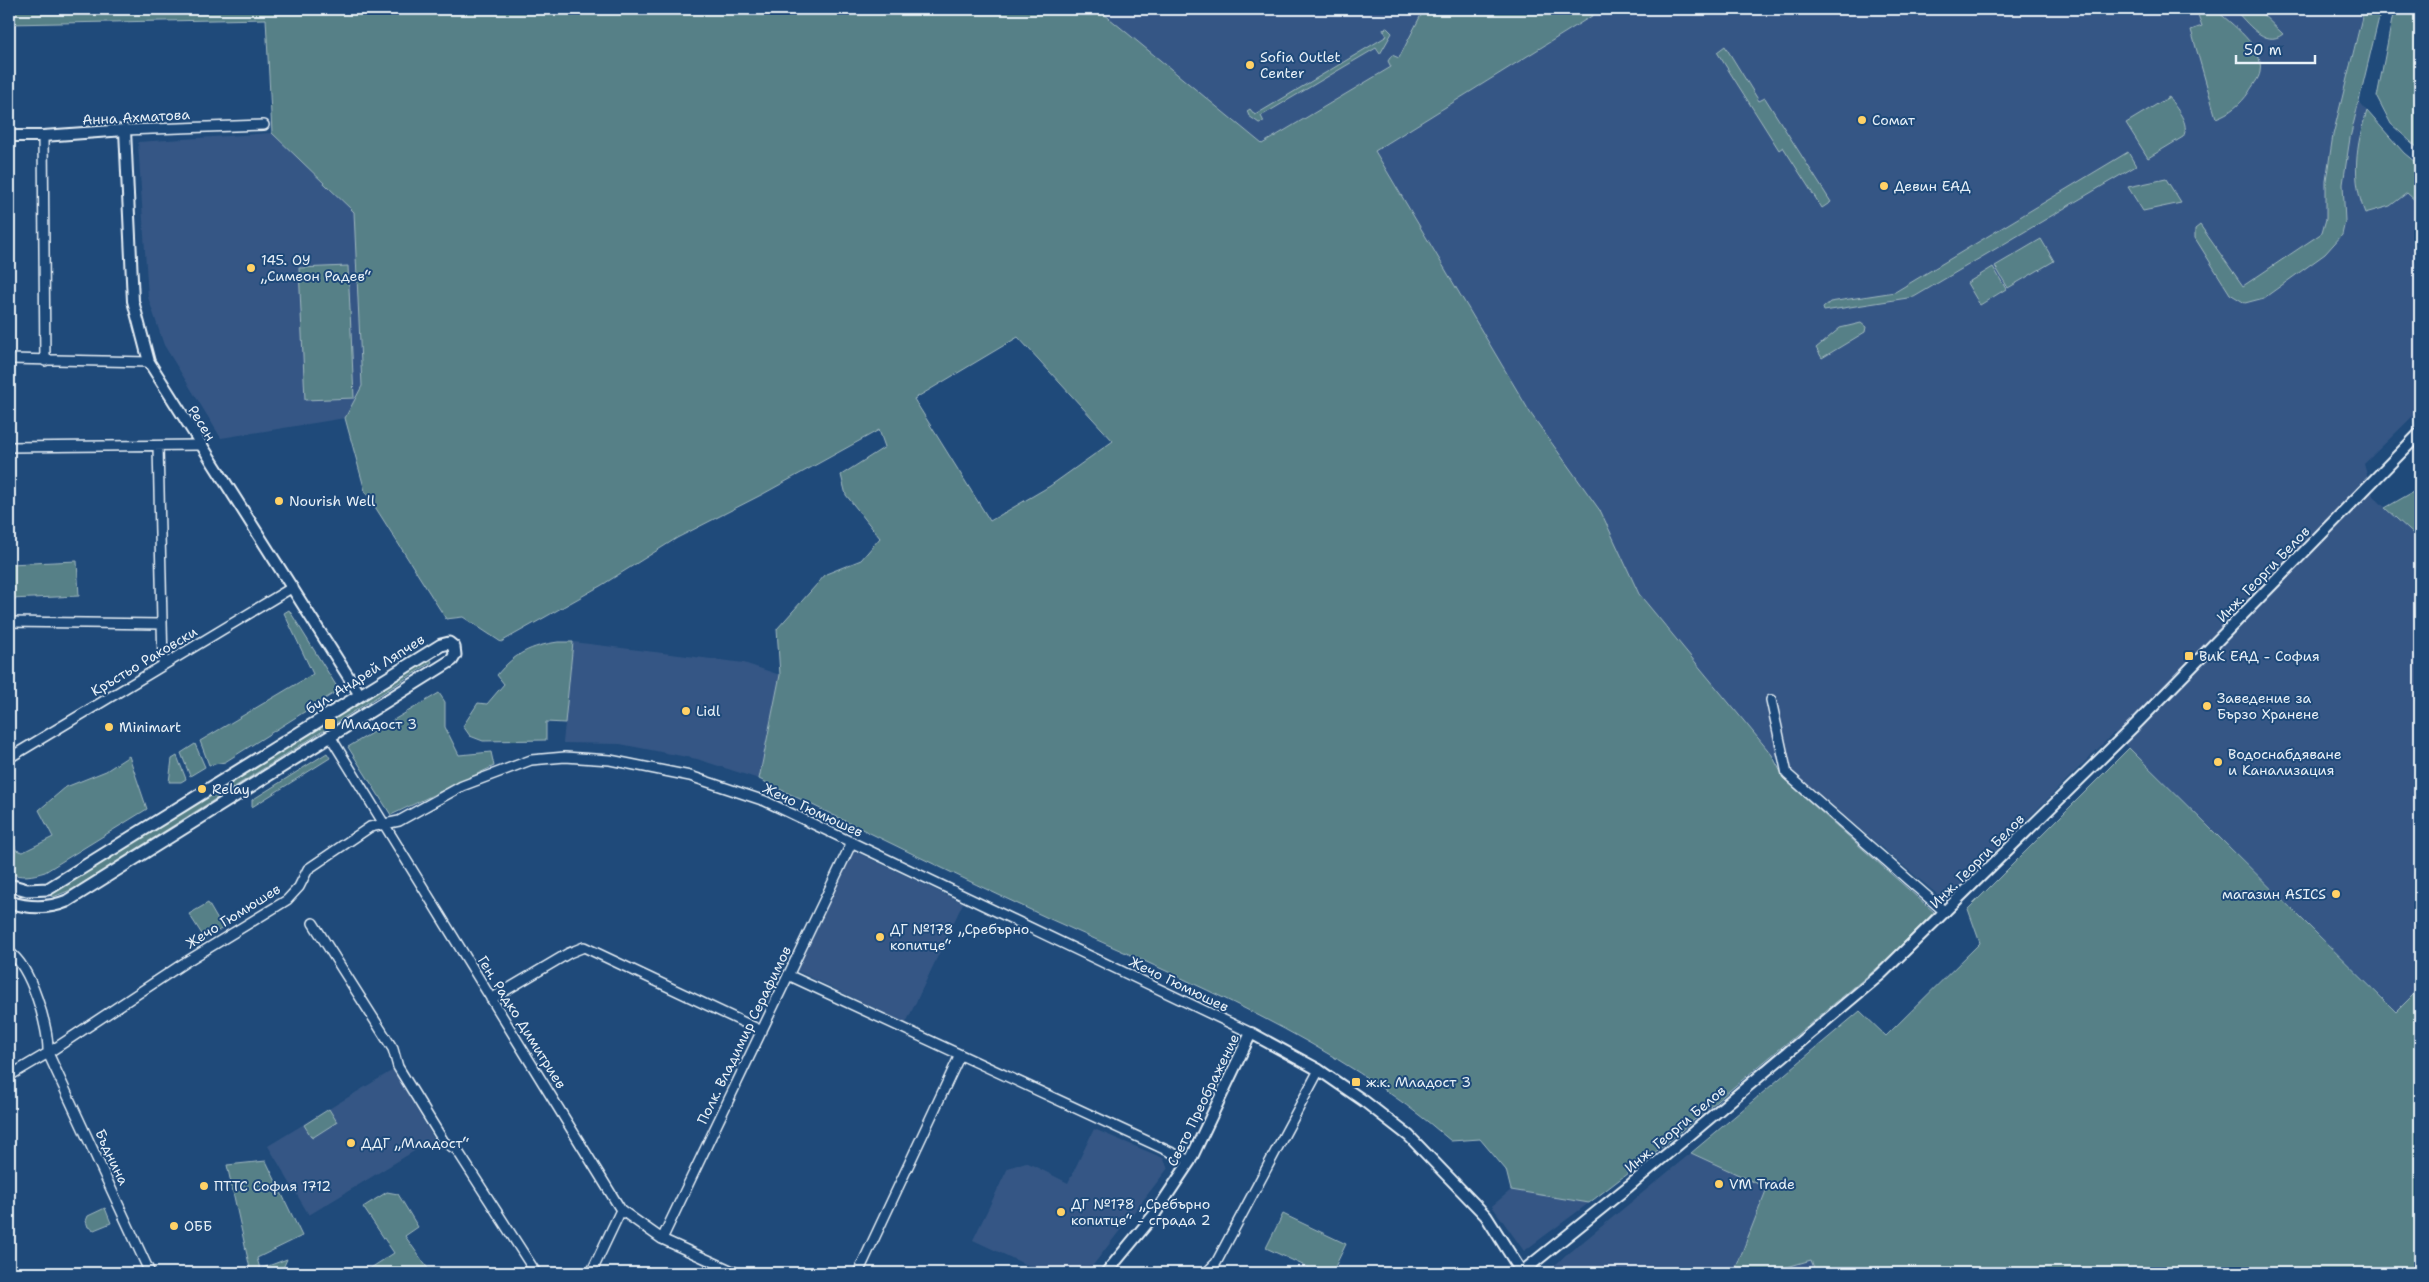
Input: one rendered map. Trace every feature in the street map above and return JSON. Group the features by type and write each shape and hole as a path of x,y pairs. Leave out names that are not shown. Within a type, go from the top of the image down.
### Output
{"main road":[{"name":"бул. Андрей Ляпчев","path":"9,885 28,890 48,889 444,644 449,643 454,647 455,655 452,660 67,901 52,906 39,907 9,902"}],"street":[{"name":"Анна Ахматова","path":"9,136 264,125"},
{"name":"Ресен","path":"124,130 133,301 149,362 360,695"},
{"path":"43,136 45,361"},
{"path":"9,359 149,362"},
{"name":"Инж. Георги Белов","path":"1522,1273 1881,974 2138,722 2420,433"},
{"path":"9,447 200,445"},
{"path":"158,446 163,665"},
{"name":"Кръстьо Раковски","path":"9,758 293,587"},
{"path":"9,622 162,624"},
{"path":"1771,700 1787,774 1945,912"},
{"name":"Ген. Радко Димитриев","path":"330,736 622,1210 662,1239 737,1273"},
{"name":"Жечо Гюмюшев","path":"9,1076 48,1053 184,963 287,900 299,888 308,869 370,828 399,821 462,786 531,760 565,757 610,760 690,776 765,801 1250,1033 1319,1070 1364,1101 1409,1136 1486,1216 1522,1273"},
{"name":"Полк. Владимир Серафимов","path":"662,1239 852,842"},
{"path":"313,923 393,1049 398,1067 444,1142 457,1150 536,1273"},
{"path":"491,999 569,953 584,947 762,1031"},
{"name":"Бъднина","path":"9,952 21,962 47,1032 48,1053 150,1273"},
{"path":"788,975 1190,1161"},
{"name":"Свето Преображение","path":"1106,1273 1154,1215 1190,1161 1250,1033"},
{"path":"858,1273 960,1055"},
{"path":"1206,1273 1216,1263 1319,1070"},
{"path":"591,1273 622,1210"}],"shaded area":[{"path":"1098,9 1430,9 1404,60 1262,144"},
{"path":"1603,9 2364,9 2349,66 2360,102 2367,111 2359,134 2420,195 2420,409 2364,464 2373,496 2420,540 2420,988 2397,1012 2114,733 1945,901 1772,755 1639,594 1601,512 1531,414 1375,151"},
{"name":"145. ОУ „Симеон Радев“","path":"272,133 354,212 362,386 345,418 221,438 164,345 148,297 138,142"},
{"path":"573,642 744,663 780,675 759,779 697,759 620,744 563,743"},
{"name":"ДГ №178 „Сребърно копитце“","path":"854,851 963,903 906,1023 797,971"},
{"name":"ДДГ „Младост“","path":"393,1070 434,1139 309,1215 268,1146"},
{"name":"ДГ №178 „Сребърно копитце“ - сграда 2","path":"1094,1129 1163,1158 1168,1168 1087,1273 1044,1273 973,1240 1008,1168 1026,1162 1068,1183"},
{"path":"1691,1153 1767,1187 1734,1273 1545,1273"},
{"path":"1511,1190 1589,1203 1524,1251 1492,1206"},
{"path":"1812,1260 1816,1273 1767,1273"}],"green space":[{"path":"9,9 323,9 320,12 432,9 1098,9 1262,144 1391,67 1388,61 1392,55 1399,58 1424,9 1603,9 1375,151 1531,414 1601,512 1639,594 1772,755 1785,780 1934,912 1883,963 1658,1150 1589,1203 1511,1190 1506,1170 1480,1139 1451,1141 1406,1105 1310,1043 1207,990 1013,902 759,779 780,675 777,629 826,574 861,560 880,538 846,495 841,475 885,447 879,430 763,494 677,538 602,585 501,642 463,617 446,619 365,491 345,418 362,386 354,212 272,133 266,19 9,24","holes":["1018,337 1113,441 1050,486 990,521 914,399"]},
{"path":"2196,9 2215,9 2238,29 2252,45 2260,63 2258,77 2246,96 2230,111 2216,118 2191,30 2202,26"},
{"path":"2234,9 2257,9 2283,34 2276,38 2263,36 2256,32"},
{"path":"2364,9 2381,9 2350,138 2343,184 2345,221 2342,235 2325,254 2264,298 2245,303 2230,294 2195,238 2195,229 2200,225 2243,286 2322,233 2326,219 2326,181 2333,135"},
{"path":"2394,9 2420,9 2420,150 2391,124 2377,97"},
{"path":"1387,28 1392,33 1380,54 1376,48 1261,116 1264,122 1259,123 1249,116 1247,111 1250,109 1255,115 1387,36 1383,29"},
{"path":"1725,46 1759,101 1765,98 1831,202 1822,208 1783,147 1779,150 1717,52"},
{"path":"2169,97 2182,116 2185,132 2183,137 2148,158 2126,123"},
{"path":"2367,111 2404,153 2420,166 2420,205 2407,193 2390,206 2365,213 2358,188 2357,162 2360,136"},
{"path":"2128,152 2136,166 1914,297 1824,311 1823,308 1830,302 1895,292"},
{"path":"2166,179 2181,203 2143,211 2128,187"},
{"path":"2041,239 2054,261 2008,288 1995,266"},
{"path":"348,266 354,398 305,400 299,268"},
{"path":"1993,267 2006,289 1980,305 1967,283"},
{"path":"1861,323 1866,327 1865,332 1822,358 1816,348 1840,328"},
{"path":"2420,488 2420,540 2385,508"},
{"path":"77,561 79,596 10,599 9,564"},
{"path":"289,610 339,690 225,762 209,765 200,741 313,674 284,613"},
{"path":"558,642 573,642 565,723 546,722 546,740 483,741 470,736 463,726 478,703 487,704 504,684 497,675 504,667 517,656 532,648"},
{"path":"430,658 432,662 73,889 53,897 49,895"},
{"path":"439,693 445,702 445,727 459,755 491,752 494,766 391,815 348,747"},
{"path":"195,744 205,767 190,776 181,753"},
{"path":"2129,748 2396,1012 2420,988 2420,1273 1816,1273 1811,1260 1767,1273 1734,1273 1767,1188 1691,1153 1860,1011 1886,1036 1980,943 1968,909"},
{"path":"327,753 330,758 252,807 252,800"},
{"path":"129,756 147,809 45,872 27,876 9,873 9,842 14,843 16,850 23,852 53,837 39,810 66,787 106,771"},
{"path":"177,756 186,779 181,782 169,782 172,759"},
{"path":"208,903 219,922 225,918 229,924 205,939 189,914"},
{"path":"329,1109 337,1122 312,1138 304,1125"},
{"path":"266,1161 302,1236 257,1258 260,1269 287,1259 281,1273 251,1273 227,1165"},
{"path":"387,1192 398,1194 418,1227 405,1236 431,1273 363,1273 394,1253 363,1207"},
{"path":"105,1208 111,1223 94,1230 88,1227 86,1221 88,1216"},
{"path":"1283,1214 1346,1244 1332,1273 1320,1273 1266,1248"}],"place":[{"name":"Sofia Outlet Center","path":"1250,65"},
{"name":"Сомат","path":"1862,120"},
{"name":"Девин ЕАД","path":"1884,186"},
{"name":"145. ОУ „Симеон Радев“","path":"251,268"},
{"name":"Nourish Well","path":"279,501"},
{"name":"ВиК ЕАД - София","path":"2189,656"},
{"name":"Заведение за Бързо Хранене","path":"2207,706"},
{"name":"Lidl","path":"686,711"},
{"name":"Младост 3","path":"330,724"},
{"name":"Minimart","path":"109,727"},
{"name":"Водоснабдяване и Канализация","path":"2218,762"},
{"name":"Relay","path":"202,789"},
{"name":"магазин ASICS","path":"2336,894"},
{"name":"ДГ №178 „Сребърно копитце“","path":"880,937"},
{"name":"ж.к. Младост 3","path":"1356,1082"},
{"name":"ДДГ „Младост“","path":"351,1143"},
{"name":"VM Trade","path":"1719,1184"},
{"name":"ПТТС София 1712","path":"204,1186"},
{"name":"ДГ №178 „Сребърно копитце“ - сграда 2","path":"1061,1212"},
{"name":"ОББ","path":"174,1226"}]}
